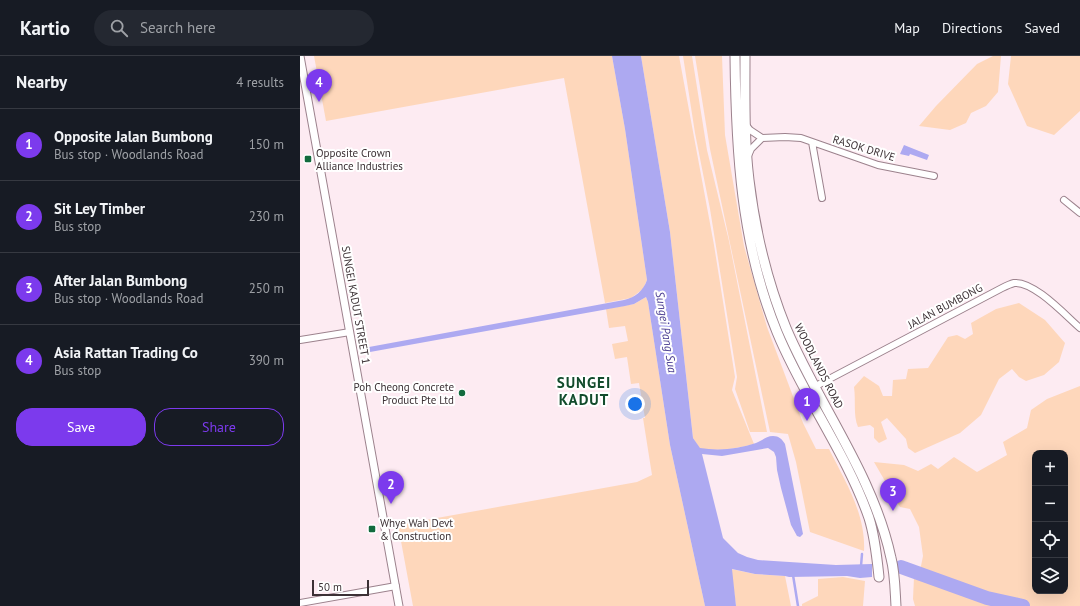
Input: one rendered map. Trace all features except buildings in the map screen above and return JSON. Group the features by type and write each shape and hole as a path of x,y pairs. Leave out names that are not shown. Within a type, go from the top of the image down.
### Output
{"main road":[{"name":"WOODLANDS ROAD","path":"735,56 738,157 747,225 760,281 776,330 786,353 805,392 846,464 855,483 869,519 875,543 879,578"},
{"name":"WOODLANDS ROAD","path":"745,56 745,123 747,157 756,224 769,277 786,326 814,387 864,478 878,513 892,559 896,606"}],"street":[{"name":"SUNGEI KADUT STREET 1","path":"300,56 399,606"},
{"path":"745,123 750,130 762,138 751,149 747,157"},
{"name":"RASOK DRIVE","path":"762,138 796,137 878,165 934,176"},
{"path":"812,142 822,198"},
{"path":"1064,200 1080,213"},
{"name":"JALAN BUMBONG","path":"814,387 1014,283 1025,285 1037,290 1080,328"},
{"path":"300,340 350,332"},
{"path":"300,603 396,586"}],"shaded area":[{"path":"314,56 612,56 625,129 647,280 643,289 631,298 605,303 564,78 326,121"},
{"path":"641,56 679,56 714,245 735,377 732,390 754,444 727,449 700,449 693,438 670,232"},
{"path":"683,56 692,56 707,150 729,241 767,432 750,432 735,389 737,377 710,209 695,133"},
{"path":"695,56 722,56 725,135 744,246 767,327 803,423 816,449 829,449 848,486 862,524 864,551 810,532 796,462 788,434 770,432 710,149"},
{"path":"993,56 1001,56 998,92 986,106 971,113 966,123 950,130 919,126 936,106 977,64"},
{"path":"1011,56 1080,56 1080,111 1054,135 1027,126 1008,84"},
{"path":"646,297 670,445 705,606 413,606 398,525 637,482 652,475 639,383 631,384 627,357 615,359 612,344 628,341 625,326 609,328 606,309 634,304"},
{"path":"1019,303 1045,320 1065,343 1059,362 1044,375 1026,381 1019,377 1012,369 999,379 981,415 960,433 915,453 908,448 906,439 887,418 881,422 887,439 879,443 874,438 874,428 870,425 858,427 856,422 854,387 864,376 879,386 883,396 892,396 893,380 906,379 908,369 928,368 948,337 957,335 965,339 973,334 971,323 996,309"},
{"path":"1080,386 1080,606 915,606 913,599 914,577 921,566 923,556 919,527 910,509 900,507 874,462 904,465 918,471 931,464 938,469 954,457 977,472 1007,455 1003,442 1027,428 1031,410 1047,399"},
{"path":"731,569 755,574 785,576 791,606 736,606"},
{"path":"843,577 865,581 863,606 802,606 802,604 818,596 818,579"}],"water":[{"name":"Sungei Pang Sua","path":"612,56 641,56 670,232 693,438 700,448 707,449 742,447 773,436 780,438 785,444 803,534 800,537 797,536 791,525 777,470 776,457 774,452 768,448 722,456 702,454 723,538 738,553 758,560 836,565 872,564 872,577 789,577 755,574 732,569 736,606 705,606 670,445 646,297 634,304 625,306 370,352 369,347 624,300 632,297 641,290 647,280 625,129"},
{"path":"904,145 929,155 927,160 910,154 909,156 900,154"}],"waterway":[{"path":"861,566 862,554"},
{"path":"901,567 987,598 1023,606"},
{"path":"793,575 798,606"}],"place":[{"name":"Asia Rattan Trading Co","path":"319,102"},
{"name":"Opposite Crown Alliance Industries","path":"308,159"},
{"name":"Poh Cheong Concrete Product Pte Ltd","path":"462,393"},
{"name":"Opposite Jalan Bumbong","path":"807,421"},
{"name":"Sit Ley Timber","path":"391,504"},
{"name":"After Jalan Bumbong","path":"893,511"},
{"name":"Whye Wah Devt & Construction","path":"372,529"}],"district":[{"name":"SUNGEI KADUT","path":"584,392"}]}
